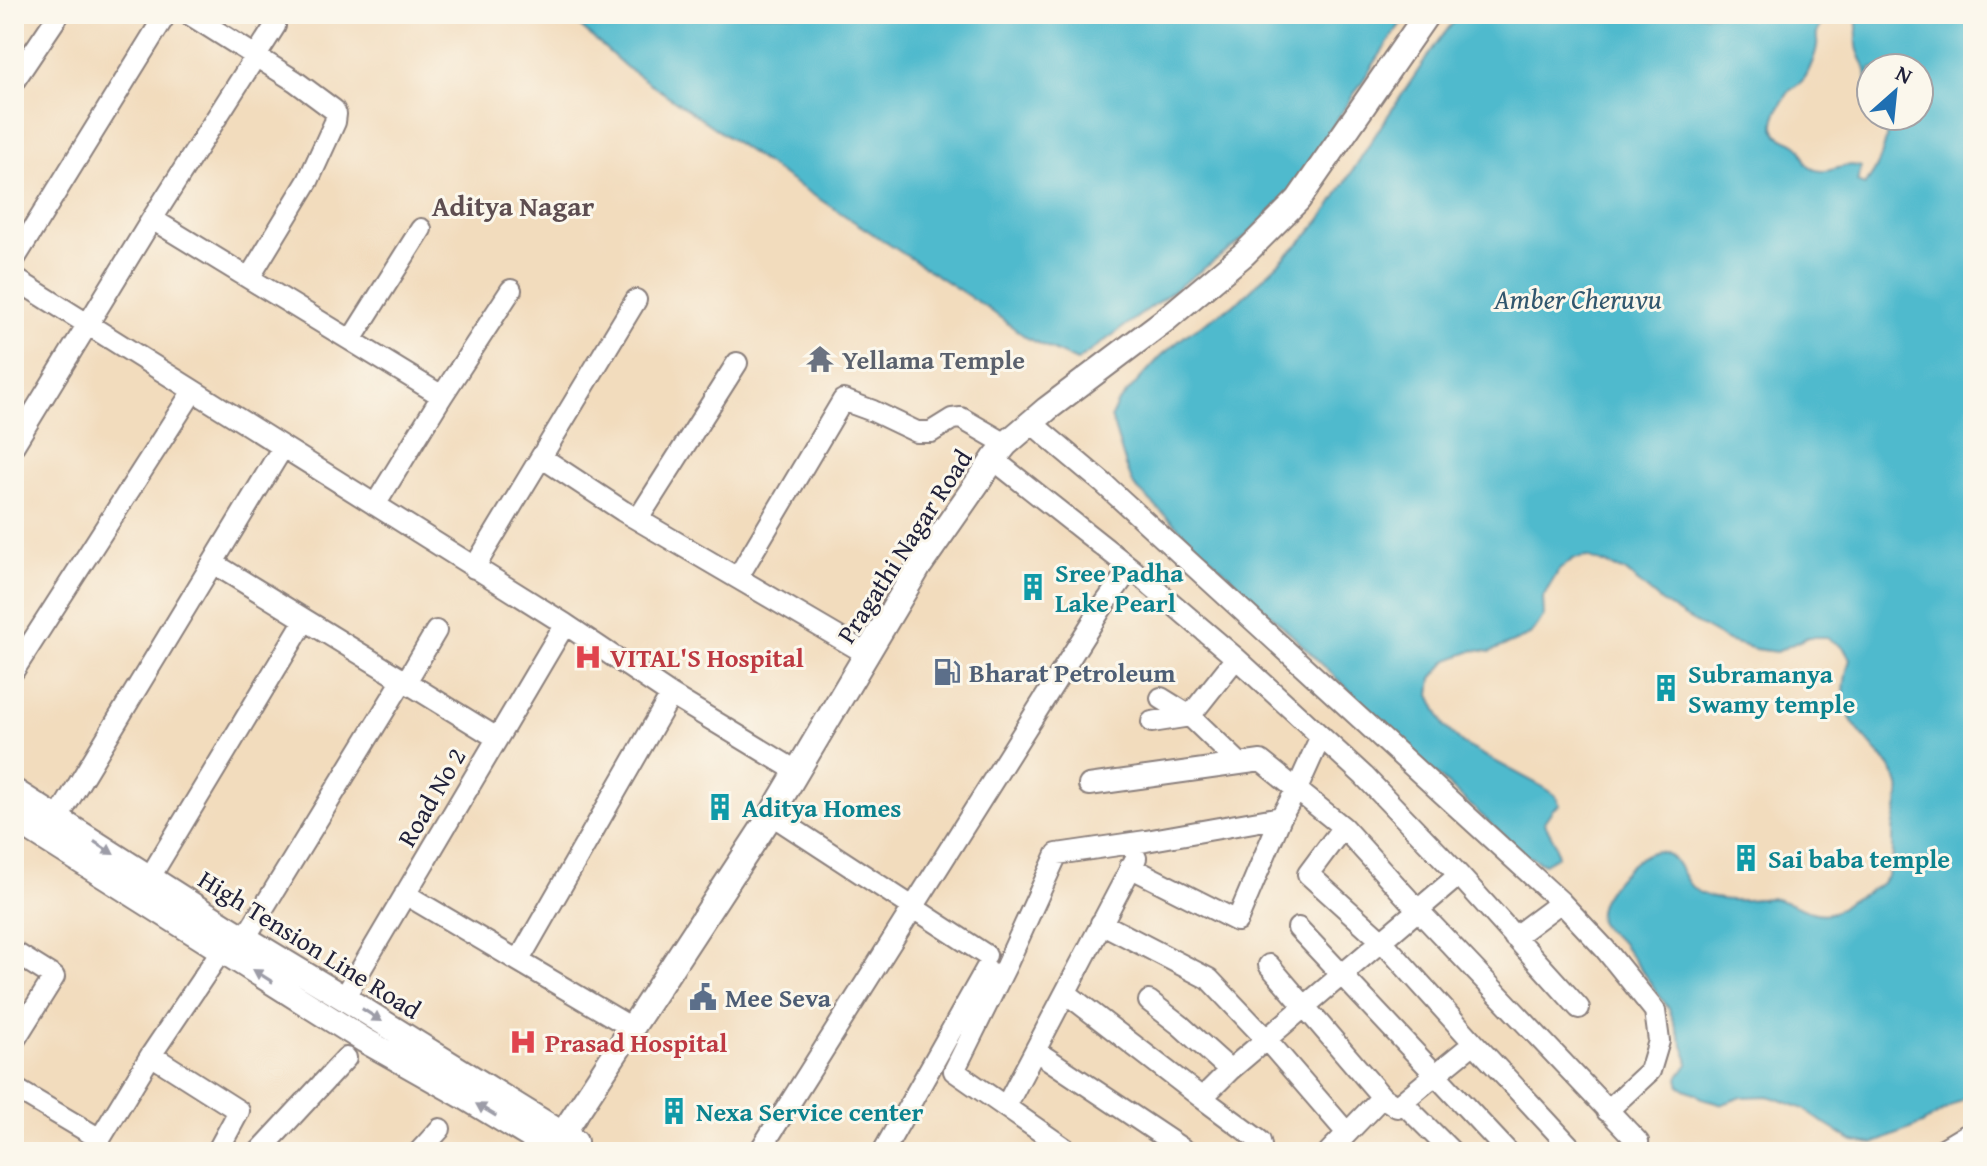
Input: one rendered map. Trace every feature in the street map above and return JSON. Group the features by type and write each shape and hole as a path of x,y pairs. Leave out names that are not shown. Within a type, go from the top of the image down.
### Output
{"main road":[{"name":"Pragathi Nagar Road","path":"1005,456 1071,390 1165,320 1255,244 1298,200 1427,14"},
{"path":"924,572 1005,456 1020,449 1226,288 1299,217 1327,182 1440,14"},
{"name":"Pragathi Nagar Road","path":"566,1148 632,1028 798,772 867,654 924,572"},
{"name":"Pragathi Nagar Road","path":"566,1148 781,821 924,572"},
{"name":"High Tension Line Road","path":"14,791 344,998 566,1148"},
{"name":"High Tension Line Road","path":"14,819 364,1040 465,1097 566,1148"}],"street":[{"path":"14,81 59,14"},
{"path":"14,260 166,14"},
{"path":"189,14 295,81 335,112 336,118 308,181 249,278"},
{"path":"14,445 22,414 88,324 275,26"},
{"path":"152,219 442,396"},
{"path":"351,340 421,229"},
{"path":"14,278 565,624 671,695 798,772"},
{"path":"375,505 511,290"},
{"path":"474,568 636,300"},
{"path":"638,519 737,363"},
{"path":"14,670 193,391"},
{"path":"738,577 843,400 917,432 931,432 952,419 961,418 1236,658 1364,776 1579,1008"},
{"path":"1041,431 1115,494 1561,902 1605,949 1655,1011 1659,1041 1650,1071 1607,1111"},
{"path":"58,818 283,447"},
{"path":"541,457 623,511 867,654"},
{"path":"213,563 497,738"},
{"path":"759,1152 1121,581"},
{"path":"150,877 305,620"},
{"name":"Road No 2","path":"344,998 565,624"},
{"path":"14,1088 96,1146 151,1055 221,951 245,938 436,631"},
{"path":"1152,722 1190,716 1236,658"},
{"path":"519,960 671,695"},
{"path":"1161,698 1190,716 1239,763"},
{"path":"1130,867 1237,921 1281,817 1321,736"},
{"path":"1089,785 1261,761 1343,827 1638,1142 1633,1152"},
{"path":"1070,1152 954,1071 1057,854 1281,817"},
{"path":"781,821 913,907 986,962 883,1152"},
{"path":"1343,827 1308,874 1382,941 1575,1152"},
{"path":"1006,1106 1146,841"},
{"path":"1202,1098 1230,1070 1459,875"},
{"path":"405,894 632,1028"},
{"path":"1514,937 1561,902"},
{"path":"1101,923 1209,979 1266,1039 1347,1133"},
{"path":"1298,928 1508,1152"},
{"path":"14,952 54,977 14,1041"},
{"path":"1269,965 1392,1100 1452,1152"},
{"path":"1066,993 1260,1141 1261,1146 1256,1152"},
{"path":"1149,1001 1230,1070"},
{"path":"1329,1152 1347,1133 1392,1100 1436,1075 1474,1043"},
{"path":"1036,1051 1187,1152"},
{"path":"151,1055 239,1111 217,1152"},
{"path":"259,1152 346,1058"},
{"path":"419,1152 440,1129"},
{"path":"1938,1152 1973,1131"}],"water":[{"path":"566,14 1407,14 1287,195 1240,242 1077,361 1027,338 990,310 787,178 626,67"},
{"name":"Amber Cheruvu","path":"1460,14 1832,14 1818,31 1816,50 1807,74 1784,99 1774,126 1780,136 1800,147 1808,166 1822,171 1848,165 1861,167 1857,182 1864,185 1874,171 1887,132 1935,132 1935,52 1859,52 1855,14 1973,14 1973,1093 1922,1124 1873,1144 1853,1141 1804,1109 1768,1096 1742,1097 1723,1104 1680,1087 1678,1078 1688,1059 1669,1009 1621,942 1599,921 1601,903 1610,887 1636,861 1654,852 1662,852 1673,859 1688,883 1704,895 1727,900 1777,899 1825,914 1836,911 1885,880 1892,860 1899,786 1891,769 1849,715 1844,692 1850,659 1843,647 1825,637 1808,637 1776,652 1728,641 1662,602 1625,571 1587,557 1573,559 1559,570 1543,597 1544,616 1530,635 1490,652 1475,650 1448,660 1432,678 1430,695 1445,727 1463,744 1555,795 1560,805 1544,822 1555,842 1558,856 1544,864 1524,854 1424,763 1134,486 1111,417 1117,404 1161,356 1186,335 1239,301 1310,233 1438,41"}],"place":[{"name":"Yellama Temple","path":"820,359"},
{"name":"Sree Padha Lake Pearl","path":"1033,587"},
{"name":"VITAL'S Hospital","path":"588,657"},
{"name":"Bharat Petroleum","path":"947,672"},
{"name":"Subramanya Swamy temple","path":"1666,688"},
{"name":"Aditya Homes","path":"720,807"},
{"name":"Sai baba temple","path":"1746,858"},
{"name":"Mee Seva","path":"703,997"},
{"name":"Prasad Hospital","path":"523,1042"},
{"name":"Nexa Service center","path":"674,1111"}],"district":[{"name":"Aditya Nagar","path":"513,205"}]}
